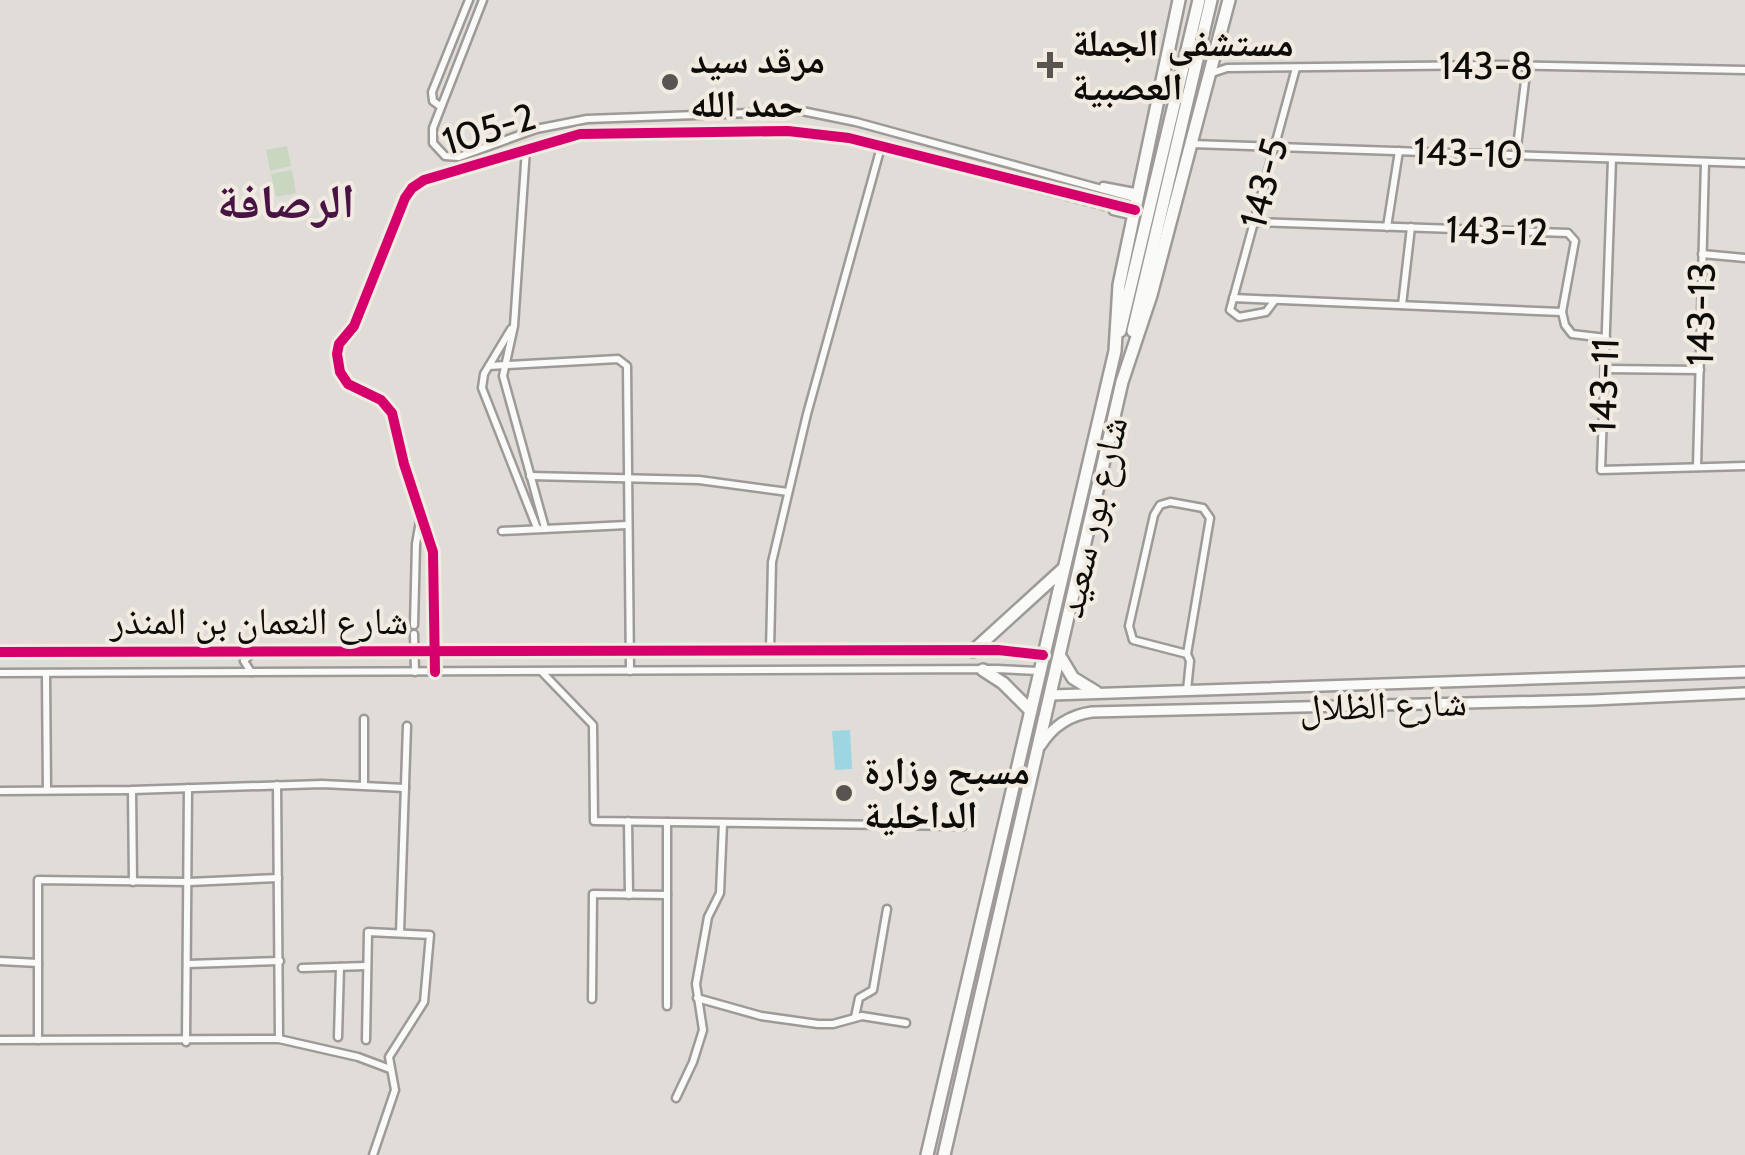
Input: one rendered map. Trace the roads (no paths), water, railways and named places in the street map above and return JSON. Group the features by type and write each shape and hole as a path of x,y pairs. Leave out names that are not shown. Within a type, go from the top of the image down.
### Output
{"main road":[{"name":"شارع بور سعيد","path":"927,1155 1115,352 1116,302 1179,0"},
{"path":"1115,352 1199,0"},
{"path":"1128,360 1211,0"},
{"name":"شارع بور سعيد","path":"944,1155 1128,360 1151,295 1230,0"},
{"path":"973,651 1064,569"},
{"path":"1060,657 1073,678 1096,692"},
{"path":"983,670 1030,710"}],"street":[{"path":"440,106 433,101 432,92 469,0"},
{"path":"483,0 440,106 432,138 438,150 450,157 536,129 587,119 791,110 824,114 1102,187 1137,204"},
{"path":"1215,56 1227,68"},
{"path":"1516,155 1526,65"},
{"name":"143-8","path":"1210,75 1227,68 1526,65 1745,70"},
{"name":"143-5","path":"1233,298 1296,68"},
{"name":"105-2","path":"435,576 433,552 420,520 389,408 348,384 340,372 338,349 354,326 412,188 429,178 591,132 714,130 812,132 1031,186"},
{"name":"143-10","path":"1191,144 1745,163"},
{"path":"770,651 769,578 788,492 881,146"},
{"path":"526,149 514,318 504,365 504,388 542,528"},
{"path":"1387,227 1398,151"},
{"name":"143-11","path":"1612,158 1601,470 1745,466"},
{"name":"143-13","path":"1698,467 1705,162"},
{"path":"1114,208 1137,204"},
{"name":"143-12","path":"1233,298 1562,312 1575,241 1568,233 1253,222"},
{"path":"1402,305 1411,228"},
{"path":"1702,254 1745,258"},
{"path":"1233,298 1230,310 1238,317 1266,312 1275,300"},
{"path":"1562,312 1572,334 1606,338"},
{"path":"514,318 483,379 482,393 542,528"},
{"path":"490,366 615,359 624,361 628,369 630,671"},
{"path":"1604,370 1700,370"},
{"path":"530,476 724,482 788,492"},
{"path":"1187,654 1133,640 1129,626 1154,515 1160,505 1170,502 1203,508 1210,518 1187,654 1198,710"},
{"name":"105-2","path":"415,672 420,520"},
{"path":"502,531 627,525"},
{"path":"416,552 433,552"},
{"path":"434,672 435,608"},
{"path":"908,651 1013,650 1043,655"},
{"path":"843,670 844,651"},
{"name":"شارع النعمان بن المنذر","path":"0,652 878,651"},
{"path":"252,672 244,661 254,652"},
{"path":"542,672 593,726 594,821 963,826"},
{"name":"شارع النعمان بن المنذر","path":"0,674 1040,672"},
{"path":"1727,672 1728,693"},
{"path":"1052,695 1745,672"},
{"path":"46,675 46,790"},
{"path":"1471,682 1471,703"},
{"path":"1396,685 1397,704"},
{"name":"شارع الظلال","path":"1037,752 1050,732 1076,715 1745,692"},
{"path":"364,720 364,784"},
{"path":"400,933 408,726"},
{"path":"0,790 364,784 406,788"},
{"path":"276,785 279,1039"},
{"path":"186,1042 188,788"},
{"path":"132,790 133,882"},
{"path":"628,821 628,895"},
{"path":"667,1006 668,822"},
{"path":"676,1098 703,1030 698,998 700,952 709,914 720,894 723,822"},
{"path":"38,1040 38,880 188,882 278,878"},
{"path":"592,999 593,894 667,895"},
{"path":"855,1016 859,998 873,990 887,909"},
{"path":"366,1040 368,932 430,935 424,1002 389,1056 395,1090 374,1155"},
{"path":"0,961 38,963"},
{"path":"188,964 280,961"},
{"path":"338,1037 340,966"},
{"path":"302,968 366,966"},
{"path":"698,998 761,1016 818,1024 833,1024 855,1016 906,1022"},
{"path":"0,1040 279,1039 358,1057 390,1069"}],"water":[{"path":"850,730 852,769 835,770 832,731"}],"tunnel":[{"path":"1032,183 1115,204"},
{"path":"1030,189 1113,211"},
{"path":"435,576 435,607"},
{"path":"878,651 908,651"}],"place":[{"name":"مستشفى الجملة العصبية","path":"1050,65"},
{"name":"مرقد سيد حمد الله","path":"670,82"},
{"name":"مسبح وزارة الداخلية","path":"844,793"}],"district":[{"name":"الرصافة","path":"286,201"}]}
